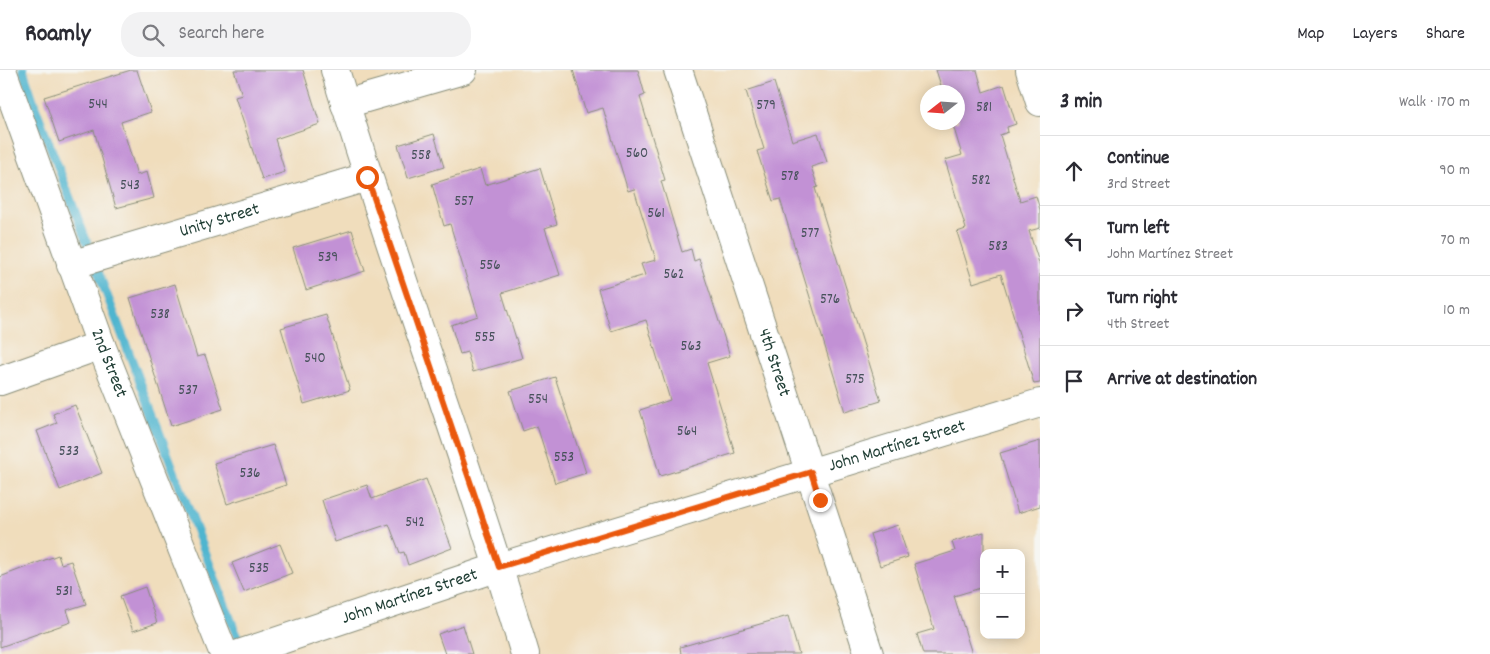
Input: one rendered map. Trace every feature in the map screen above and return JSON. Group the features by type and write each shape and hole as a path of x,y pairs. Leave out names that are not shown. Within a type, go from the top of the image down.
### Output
{"street":[{"name":"2nd Street","path":"2,70 101,345 224,654"},
{"path":"334,70 367,177 499,567 525,654"},
{"path":"345,104 463,70"},
{"name":"4th Street","path":"679,70 869,654"},
{"path":"1030,70 1040,102"},
{"name":"Unity Street","path":"71,265 367,177"},
{"path":"0,381 101,345"},
{"name":"John Martínez Street","path":"238,654 499,567 1040,403"}],"building":[{"path":"131,70 137,70 151,112 121,122 137,175 147,172 154,198 116,208 94,130 59,142 44,97"},
{"path":"234,70 303,70 320,124 275,139 285,172 262,179 235,97 242,95"},
{"path":"573,70 638,70 645,95 640,97 665,180 661,181 682,252 691,249 694,261 699,259 730,356 707,363 735,453 660,476 640,410 670,400 646,320 611,331 598,289 645,275 641,264 656,260 634,189 628,191 603,108 586,113"},
{"path":"936,70 977,70 983,92 1004,85 1016,124 1007,127 1008,132 1000,135 1020,201 1036,196 1040,210 1040,228 1029,231 1040,266 1040,383 1034,384 1001,274 973,283 957,232 966,229 945,160 962,155 954,130 965,130 965,85 941,85"},
{"path":"774,82 792,141 818,133 827,162 811,167 818,187 815,188 881,401 845,412 780,199 773,201 757,151 764,149 746,91"},
{"path":"434,134 444,167 408,178 398,145"},
{"path":"540,168 557,224 545,228 560,275 502,293 522,358 473,372 467,352 460,354 451,325 478,316 450,224 444,226 432,184 480,169 485,185"},
{"path":"352,230 365,271 306,290 293,248"},
{"path":"175,284 197,357 205,355 223,409 171,426 130,298"},
{"path":"326,315 350,390 304,404 281,328"},
{"path":"555,377 586,473 555,483 537,426 523,431 510,391"},
{"path":"75,405 102,473 60,490 37,431 57,423 53,414"},
{"path":"1040,441 1040,506 1018,513 1000,453"},
{"path":"273,445 286,485 227,504 214,463"},
{"path":"426,479 452,548 408,565 404,552 400,553 389,524 335,542 322,500 367,485 372,499"},
{"path":"898,525 908,557 880,566 870,534"},
{"path":"984,532 984,549 980,549 980,588 954,596 972,654 923,654 917,634 934,629 914,564 955,551 952,542"},
{"path":"280,544 292,573 244,592 232,563"},
{"path":"58,555 61,564 71,561 86,604 67,610 71,622 0,647 0,577"},
{"path":"145,587 157,623 133,631 120,596"},
{"path":"788,616 799,654 681,654 680,647"},
{"path":"463,625 472,654 445,654 438,634"}],"waterway":[{"path":"23,70 36,109 237,636"}],"route":[{"path":"367,177 499,567 811,472 820,500"}]}
